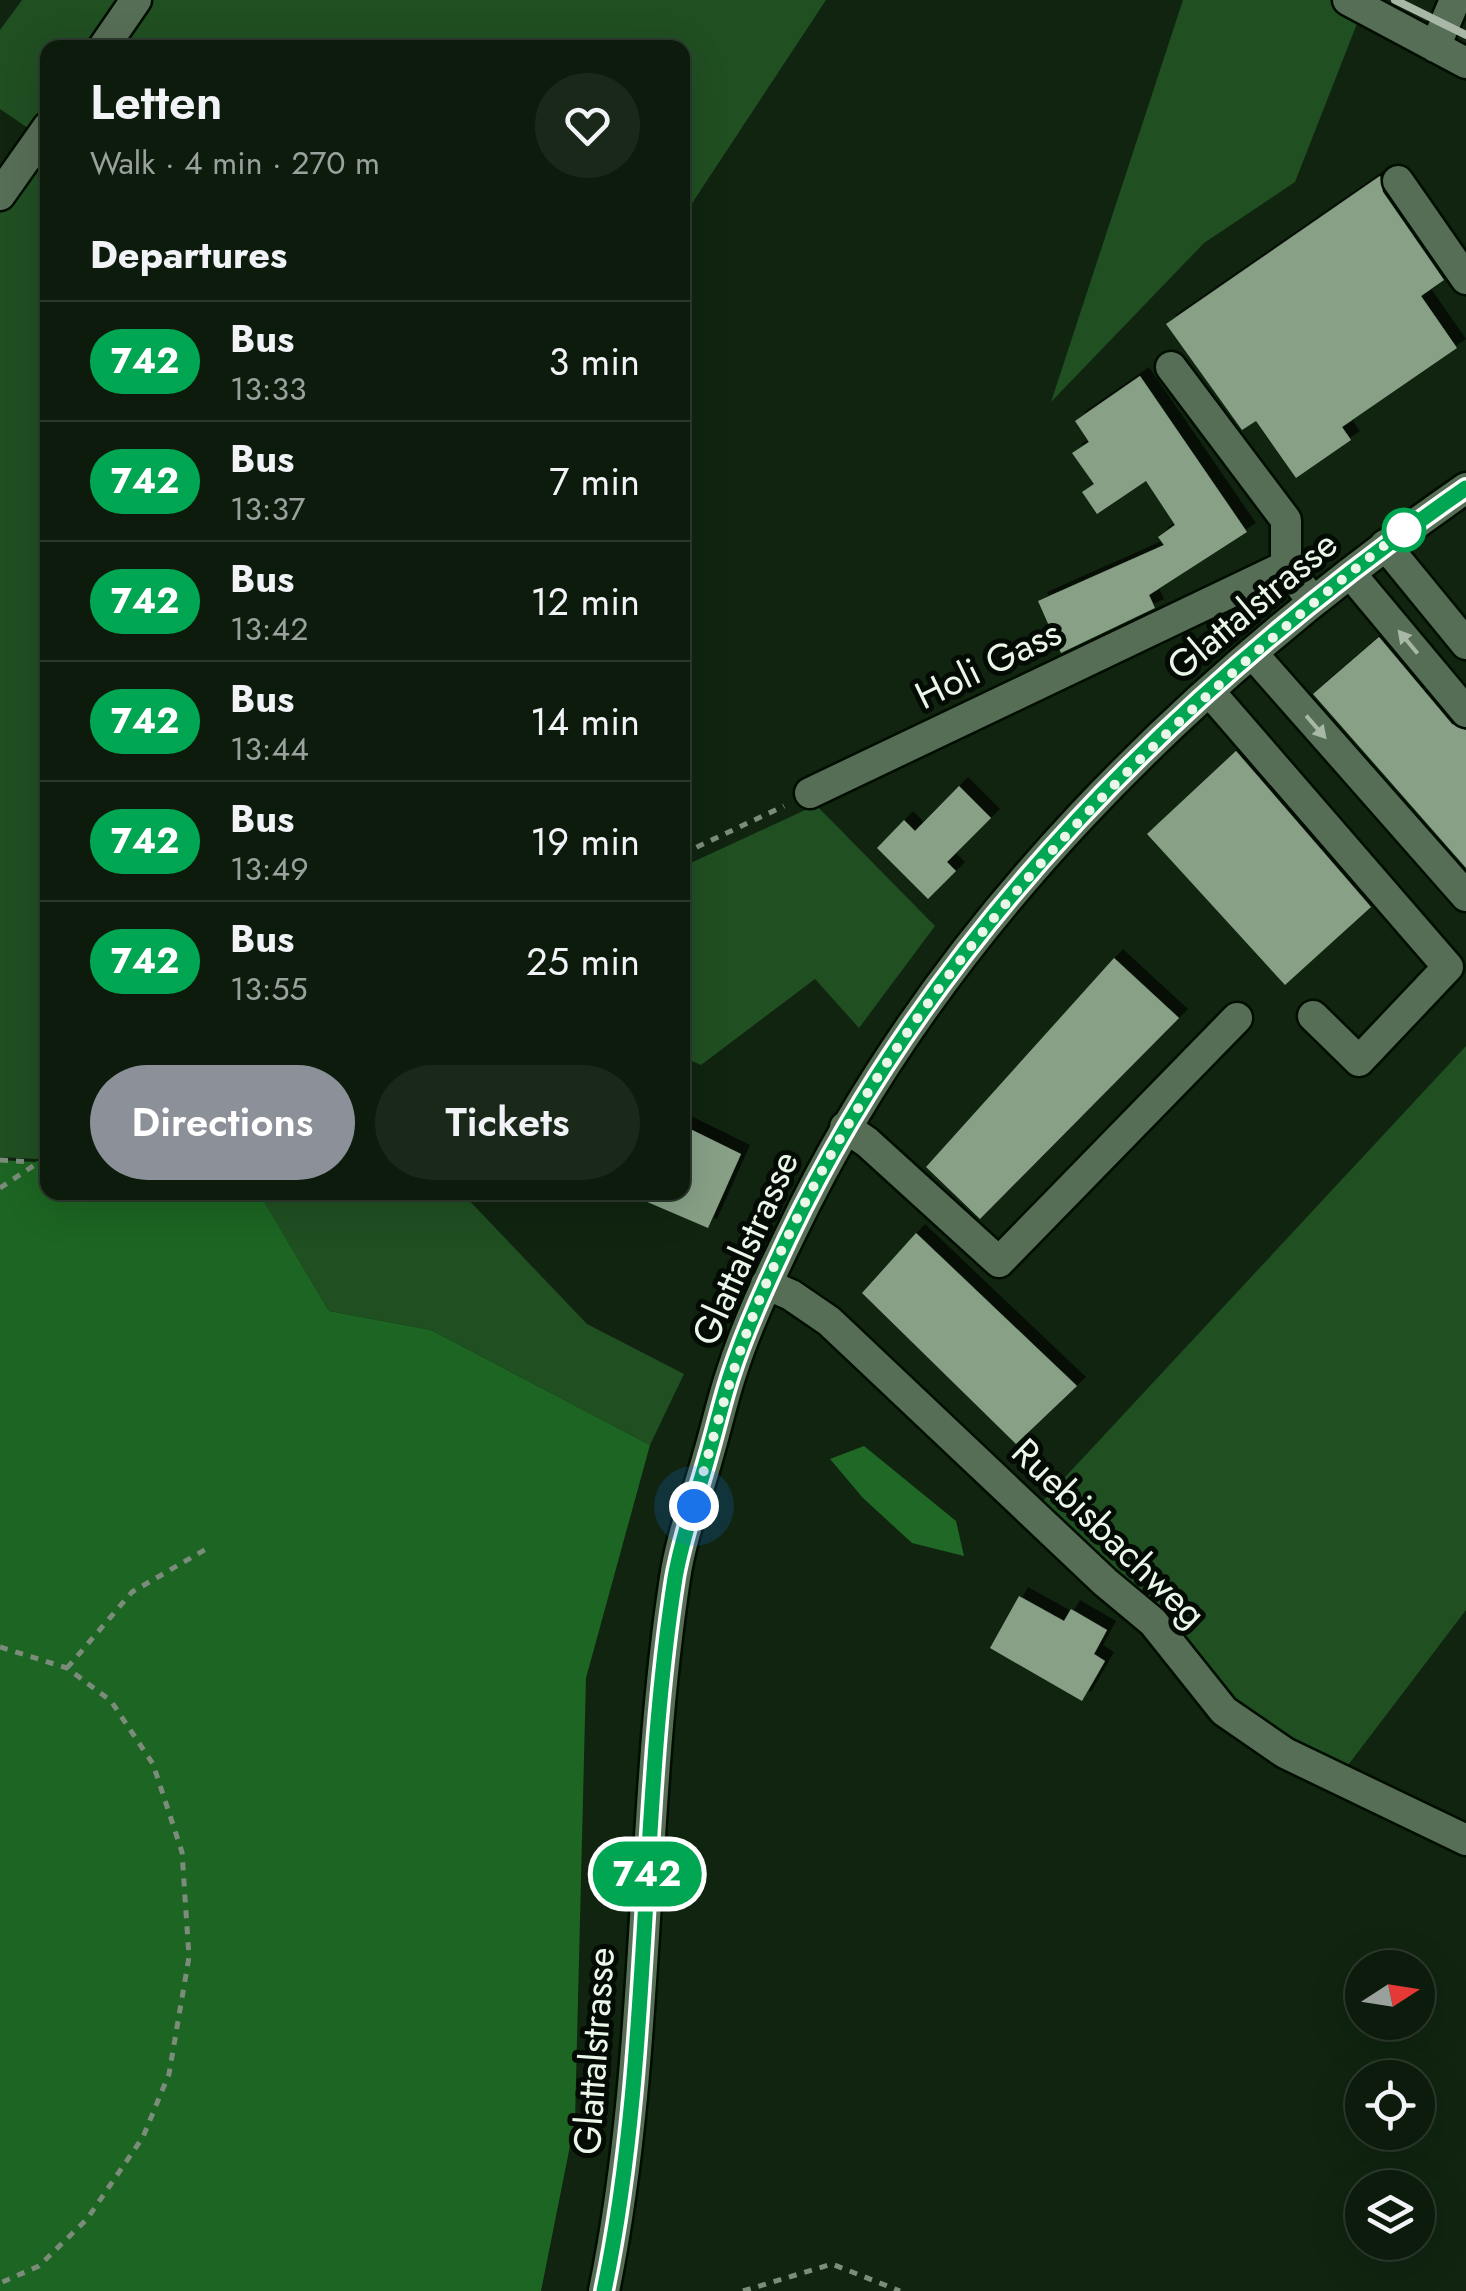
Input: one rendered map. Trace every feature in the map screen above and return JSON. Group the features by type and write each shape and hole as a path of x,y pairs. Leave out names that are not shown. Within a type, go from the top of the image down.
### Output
{"street":[{"path":"108,40 136,0"},
{"path":"1348,0 1466,63"},
{"path":"1435,46 1456,0"},
{"path":"0,196 40,138"},
{"path":"1398,182 1466,278"},
{"path":"1171,367 1286,520 1286,566 1313,602"},
{"name":"Glattalstrasse","path":"604,2291 630,2138 652,1783 676,1573 731,1373 766,1284 845,1127 924,1007 1011,893 1142,754 1252,653 1385,545 1466,488"},
{"path":"1385,545 1466,644"},
{"name":"Holi Gass","path":"810,793 1286,566"},
{"path":"1350,573 1466,712"},
{"path":"1252,653 1466,896"},
{"path":"1209,692 1448,967 1359,1061 1313,1016"},
{"path":"845,1127 867,1142 999,1262 1236,1018"},
{"name":"Ruebisbachweg","path":"766,1284 830,1321 1104,1582 1153,1622 1224,1711 1284,1753 1466,1840"}],"path":[{"path":"690,850 810,793"},
{"path":"0,1160 35,1162"},
{"path":"0,1188 40,1160"},
{"path":"67,1668 132,1592 208,1548"},
{"path":"0,1647 67,1668 111,1701 153,1764 182,1852 189,1957 169,2074 143,2137 86,2220 38,2266 0,2283"},
{"path":"743,2291 832,2264 900,2291"}],"shaded area":[{"path":"22,0 826,0 690,206 690,40 40,40 40,136 0,109 0,30"},
{"path":"1183,0 1331,0 1360,16 1295,182 1204,243 1051,402"},
{"path":"40,151 40,1157 36,1159 0,1157 0,208"},
{"path":"816,805 935,926 859,1028 815,979 701,1065 690,1060 690,863"},
{"path":"1466,1046 1466,1610 1339,1777 1229,1708 1042,1502"},
{"path":"0,1160 40,1160 40,1200 263,1200 329,1311 431,1330 650,1445 586,1678 575,2121 541,2291 0,2291"},
{"path":"263,1200 469,1200 587,1324 684,1374 650,1445 431,1330 329,1311"},
{"path":"864,1446 956,1521 964,1556 912,1543 863,1498 830,1459"}],"building":[{"path":"1380,176 1383,192 1444,280 1421,296 1457,348 1342,427 1351,440 1296,478 1256,421 1242,430 1166,324"},
{"path":"1140,376 1247,532 1149,595 1155,608 1061,653 1038,601 1164,545 1158,537 1175,525 1146,481 1097,514 1082,492 1094,484 1072,453 1089,442 1075,421"},
{"path":"1379,637 1452,724 1466,730 1466,868 1313,694"},
{"path":"1236,751 1371,907 1285,985 1147,834"},
{"path":"959,786 991,818 947,862 956,871 928,899 877,848 904,820 915,831"},
{"path":"1114,958 1179,1018 980,1219 926,1167"},
{"path":"690,1129 741,1154 708,1228 643,1200 690,1200"},
{"path":"916,1233 1077,1386 1016,1444 862,1293"},
{"path":"1019,1596 1064,1621 1071,1609 1107,1630 1094,1654 1105,1661 1082,1701 990,1648"}],"railway":[{"path":"1395,0 1466,35"}],"bus line":[{"name":"742","path":"604,2291 620,2216 630,2138 652,1783 676,1573 731,1373 766,1284 845,1127 883,1065 1011,893 1142,754 1252,653 1404,531 1466,488"}],"route":[{"path":"694,1506 731,1373 766,1284 845,1127 924,1007 1011,893 1142,754 1252,653 1404,530"}]}
